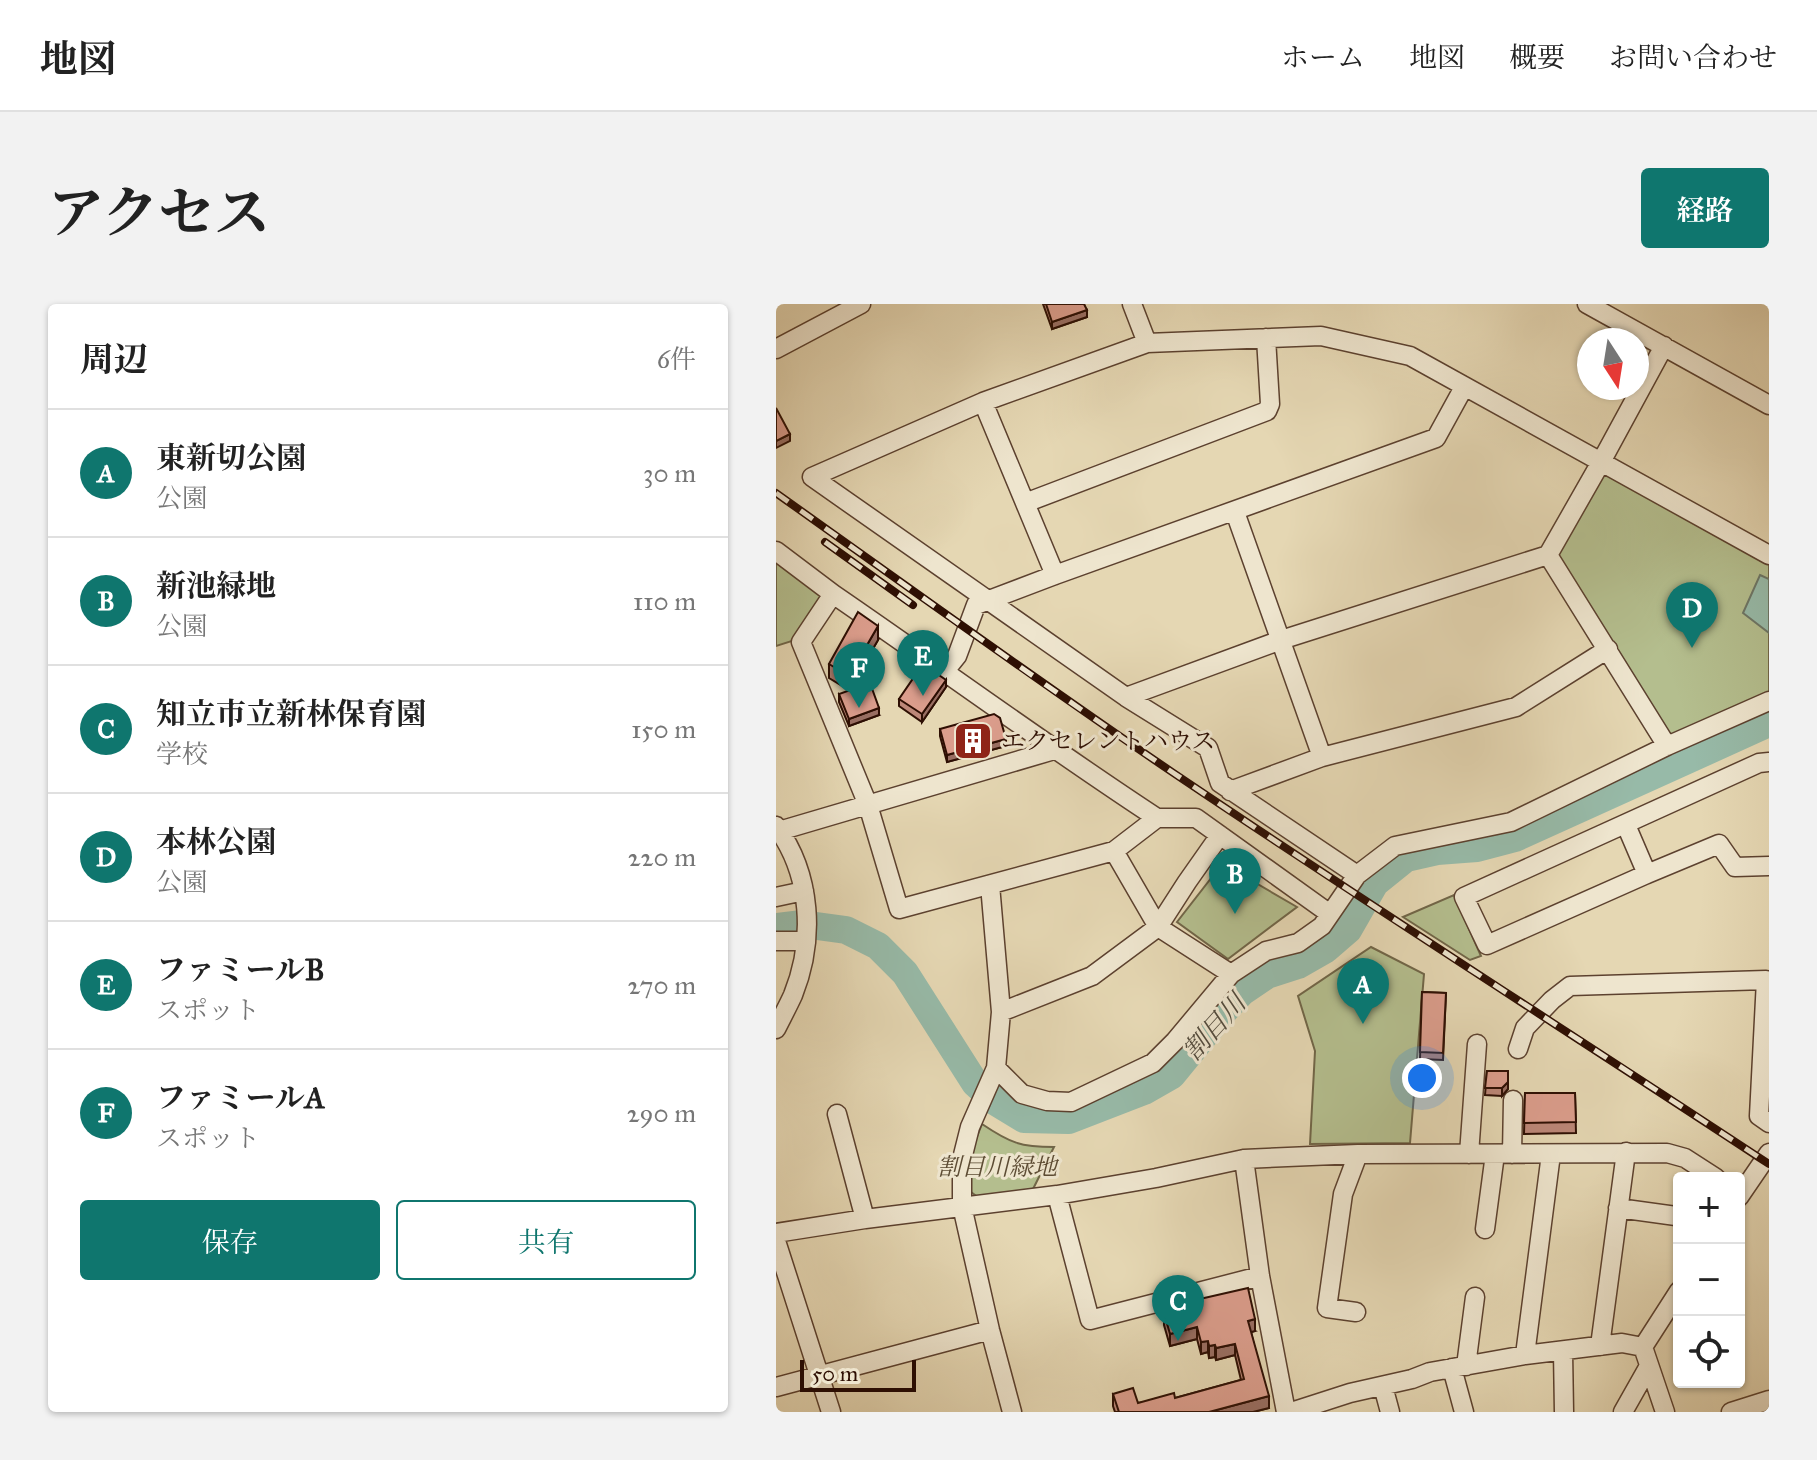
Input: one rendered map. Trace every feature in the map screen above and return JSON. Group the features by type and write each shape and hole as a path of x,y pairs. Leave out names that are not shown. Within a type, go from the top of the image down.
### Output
{"street":[{"path":"776,349 861,304"},
{"path":"1132,304 1147,343"},
{"path":"1587,304 1769,405"},
{"path":"1357,875 1220,783 1208,748 1126,697 812,477 983,402 1147,343 1321,336 1410,356 1769,555"},
{"path":"1025,503 1267,411 1270,404 1266,338"},
{"path":"1126,697 1281,640 1548,555 1664,346"},
{"path":"945,671 957,656 976,605 1436,438 1464,387"},
{"path":"983,402 1055,575"},
{"path":"1235,512 1322,757"},
{"path":"776,551 1054,750 1157,818 1196,818 1330,914"},
{"path":"1548,555 1667,746"},
{"path":"833,594 801,642 868,805 899,909 1114,851 1157,818"},
{"path":"1230,791 1322,757 1516,707 1608,649"},
{"path":"994,1073 1022,1094 1047,1101 1071,1102 1153,1063 1231,974 1266,951 1298,943 1322,926 1357,875 1395,846 1511,822 1667,746 1769,701"},
{"path":"776,1029 793,993 806,937 806,900 798,871 778,829 1054,750"},
{"path":"1769,762 1759,763 1464,897 1487,945 1719,844 1735,867 1769,866"},
{"path":"1626,825 1647,874"},
{"path":"1001,1012 1092,976 1158,927 1220,835"},
{"path":"1114,851 1158,927 1231,974"},
{"path":"990,885 1001,1012 994,1073 970,1127 962,1159 962,1206 1012,1412"},
{"path":"776,897 806,900"},
{"path":"776,941 806,937"},
{"path":"1518,1049 1525,1028 1570,986 1766,980 1759,1116 1769,1123"},
{"path":"1469,1154 1477,1044"},
{"path":"1485,1229 1504,1154 1513,1100"},
{"path":"837,1114 865,1219"},
{"path":"1600,1346 1626,1152"},
{"path":"776,1233 1057,1195 1244,1159 1358,1154 1667,1153 1685,1158 1707,1172"},
{"path":"1745,1187 1769,1153"},
{"path":"1356,1312 1327,1308 1343,1194 1358,1154"},
{"path":"1525,1355 1551,1154"},
{"path":"1244,1159 1260,1276 1294,1411 1430,1372 1525,1355 1622,1343 1643,1347"},
{"path":"1057,1195 1090,1320 1260,1276"},
{"path":"1618,1208 1673,1216"},
{"path":"776,1241 831,1412"},
{"path":"1464,1412 1459,1367 1475,1297"},
{"path":"1643,1347 1673,1300"},
{"path":"776,1387 990,1330"},
{"path":"1643,1347 1665,1412"},
{"path":"1563,1351 1564,1412"},
{"path":"1623,1412 1649,1366"},
{"path":"1383,1386 1390,1412"},
{"path":"1731,1412 1769,1400"}],"green space":[{"path":"1607,474 1769,565 1769,696 1678,736 1668,733 1560,560 1558,552 1600,477"},
{"path":"776,561 821,592 822,599 792,641 776,646"},
{"path":"1219,868 1230,868 1297,907 1228,959 1177,922"},
{"path":"1454,895 1481,956 1470,960 1403,917"},
{"path":"1371,947 1424,974 1410,1143 1310,1144 1315,1051 1298,996"},
{"name":"割目川緑地","path":"982,1124 1016,1143 1054,1147 1033,1189 979,1198 971,1192 969,1157"}],"shaded area":[{"path":"1760,575 1769,579 1769,633 1743,613"}],"building":[{"path":"1046,304 1084,304 1087,310 1052,322"},
{"path":"776,408 790,434 776,441"},
{"path":"858,612 878,626 849,676 829,664"},
{"path":"923,664 946,680 922,714 899,699"},
{"path":"870,683 879,708 849,719 839,694"},
{"name":"エクセレントハウス","path":"994,714 1000,718 1006,739 947,755 940,729"},
{"path":"1422,992 1446,993 1443,1053 1420,1052"},
{"path":"1487,1071 1508,1071 1508,1082 1502,1088 1485,1088"},
{"path":"1525,1093 1575,1093 1576,1122 1524,1123"},
{"path":"1248,1288 1255,1319 1248,1321 1269,1396 1209,1412 1119,1412 1113,1394 1133,1388 1138,1403 1174,1393 1175,1398 1244,1379 1235,1344 1216,1348 1215,1345 1209,1346 1208,1341 1201,1342 1197,1327 1170,1334 1164,1313 1192,1306 1191,1301"}],"waterway":[{"name":"割目川","path":"776,927 802,924 846,930 878,946 905,973 975,1083 996,1102 1024,1119 1069,1120 1144,1091 1172,1075 1242,992 1267,975 1298,965 1326,949 1348,930 1375,883 1406,858 1437,851 1477,848 1515,838 1769,723"}],"railway":[{"path":"776,493 1172,772 1769,1164"},
{"path":"825,542 913,605"}],"place":[{"name":"本林公園","path":"1692,648"},
{"name":"ファミールB","path":"923,696"},
{"name":"ファミールA","path":"859,708"},
{"name":"エクセレントハウス","path":"973,741"},
{"name":"新池緑地","path":"1235,914"},
{"name":"東新切公園","path":"1363,1024"},
{"name":"知立市立新林保育園","path":"1178,1341"}]}
